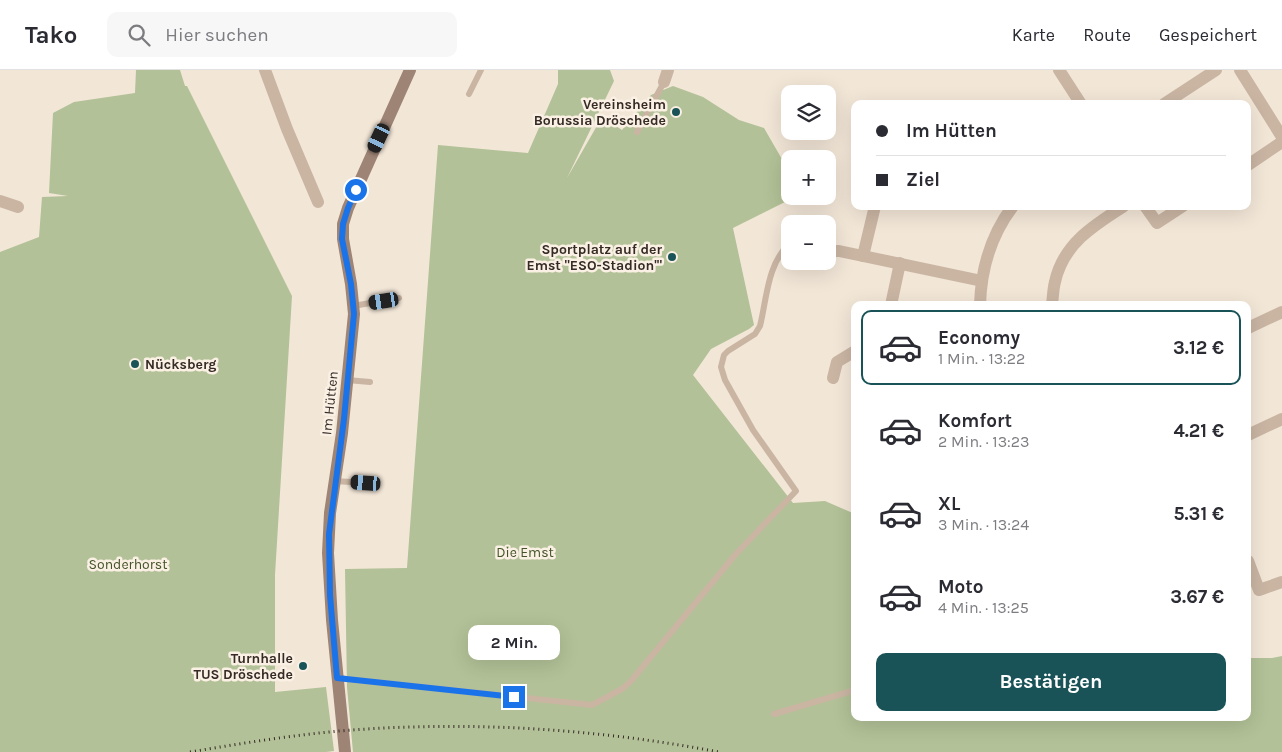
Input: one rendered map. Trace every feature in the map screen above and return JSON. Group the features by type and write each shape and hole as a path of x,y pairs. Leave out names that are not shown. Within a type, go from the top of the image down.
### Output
{"street":[{"path":"265,70 287,129 318,202"},
{"name":"Im Hütten","path":"344,752 328,553 330,513 352,333 353,306 351,284 342,239 343,224 348,208 410,70"},
{"path":"1059,70 1078,100"},
{"path":"1170,100 1216,70"},
{"path":"1240,70 1282,137"},
{"path":"1251,163 1282,142"},
{"path":"0,200 18,207"},
{"path":"863,256 874,210"},
{"path":"980,301 982,281 994,236 1010,210"},
{"path":"1052,301 1055,281 1067,252 1085,232 1118,210"},
{"path":"1148,210 1157,223 1177,210"},
{"path":"836,251 982,281"},
{"path":"892,301 900,263"},
{"path":"1251,327 1282,312"},
{"path":"833,378 837,362 851,353"},
{"path":"1251,434 1282,419"},
{"path":"1251,580 1253,592 1282,582"}],"lane":[{"path":"469,94 481,70"},
{"path":"637,132 666,76"},
{"path":"337,678 592,705 622,689 631,681 723,569 796,491 753,430 725,380 721,367 728,351 755,334 760,326 772,268 781,254"},
{"path":"353,306 399,298"},
{"path":"347,380 370,382"},
{"path":"335,481 366,483"},
{"path":"774,714 851,691"}],"green space":[{"name":"Sonderhorst","path":"136,70 180,70 185,86 187,86 292,296 275,575 275,692 326,687 334,751 0,752 0,252 39,237 42,197 68,196 49,193 53,113 74,102 135,93"},
{"name":"Die Emst","path":"558,70 610,70 614,81 567,178 602,117 622,130 651,95 673,86 703,97 739,120 764,128 781,157 781,204 733,228 754,325 711,349 693,375 793,503 825,501 851,512 851,721 1251,721 1251,658 1282,656 1282,752 353,752 347,687 345,569 407,568 438,145 528,153 558,84"}],"railway":[{"path":"190,752 271,739 332,732 444,726 536,729 582,733 674,744 719,752"}],"place":[{"name":"Vereinsheim Borussia Dröschede","path":"676,112"},
{"name":"Sportplatz auf der Emst \"ESO-Stadion'\"","path":"672,257"},
{"name":"Nücksberg","path":"135,364"},
{"name":"Turnhalle TUS Dröschede","path":"303,666"}],"route":[{"path":"356,190 343,224 342,239 351,284 354,314 344,419 330,513 328,553 337,678 514,697"}]}
